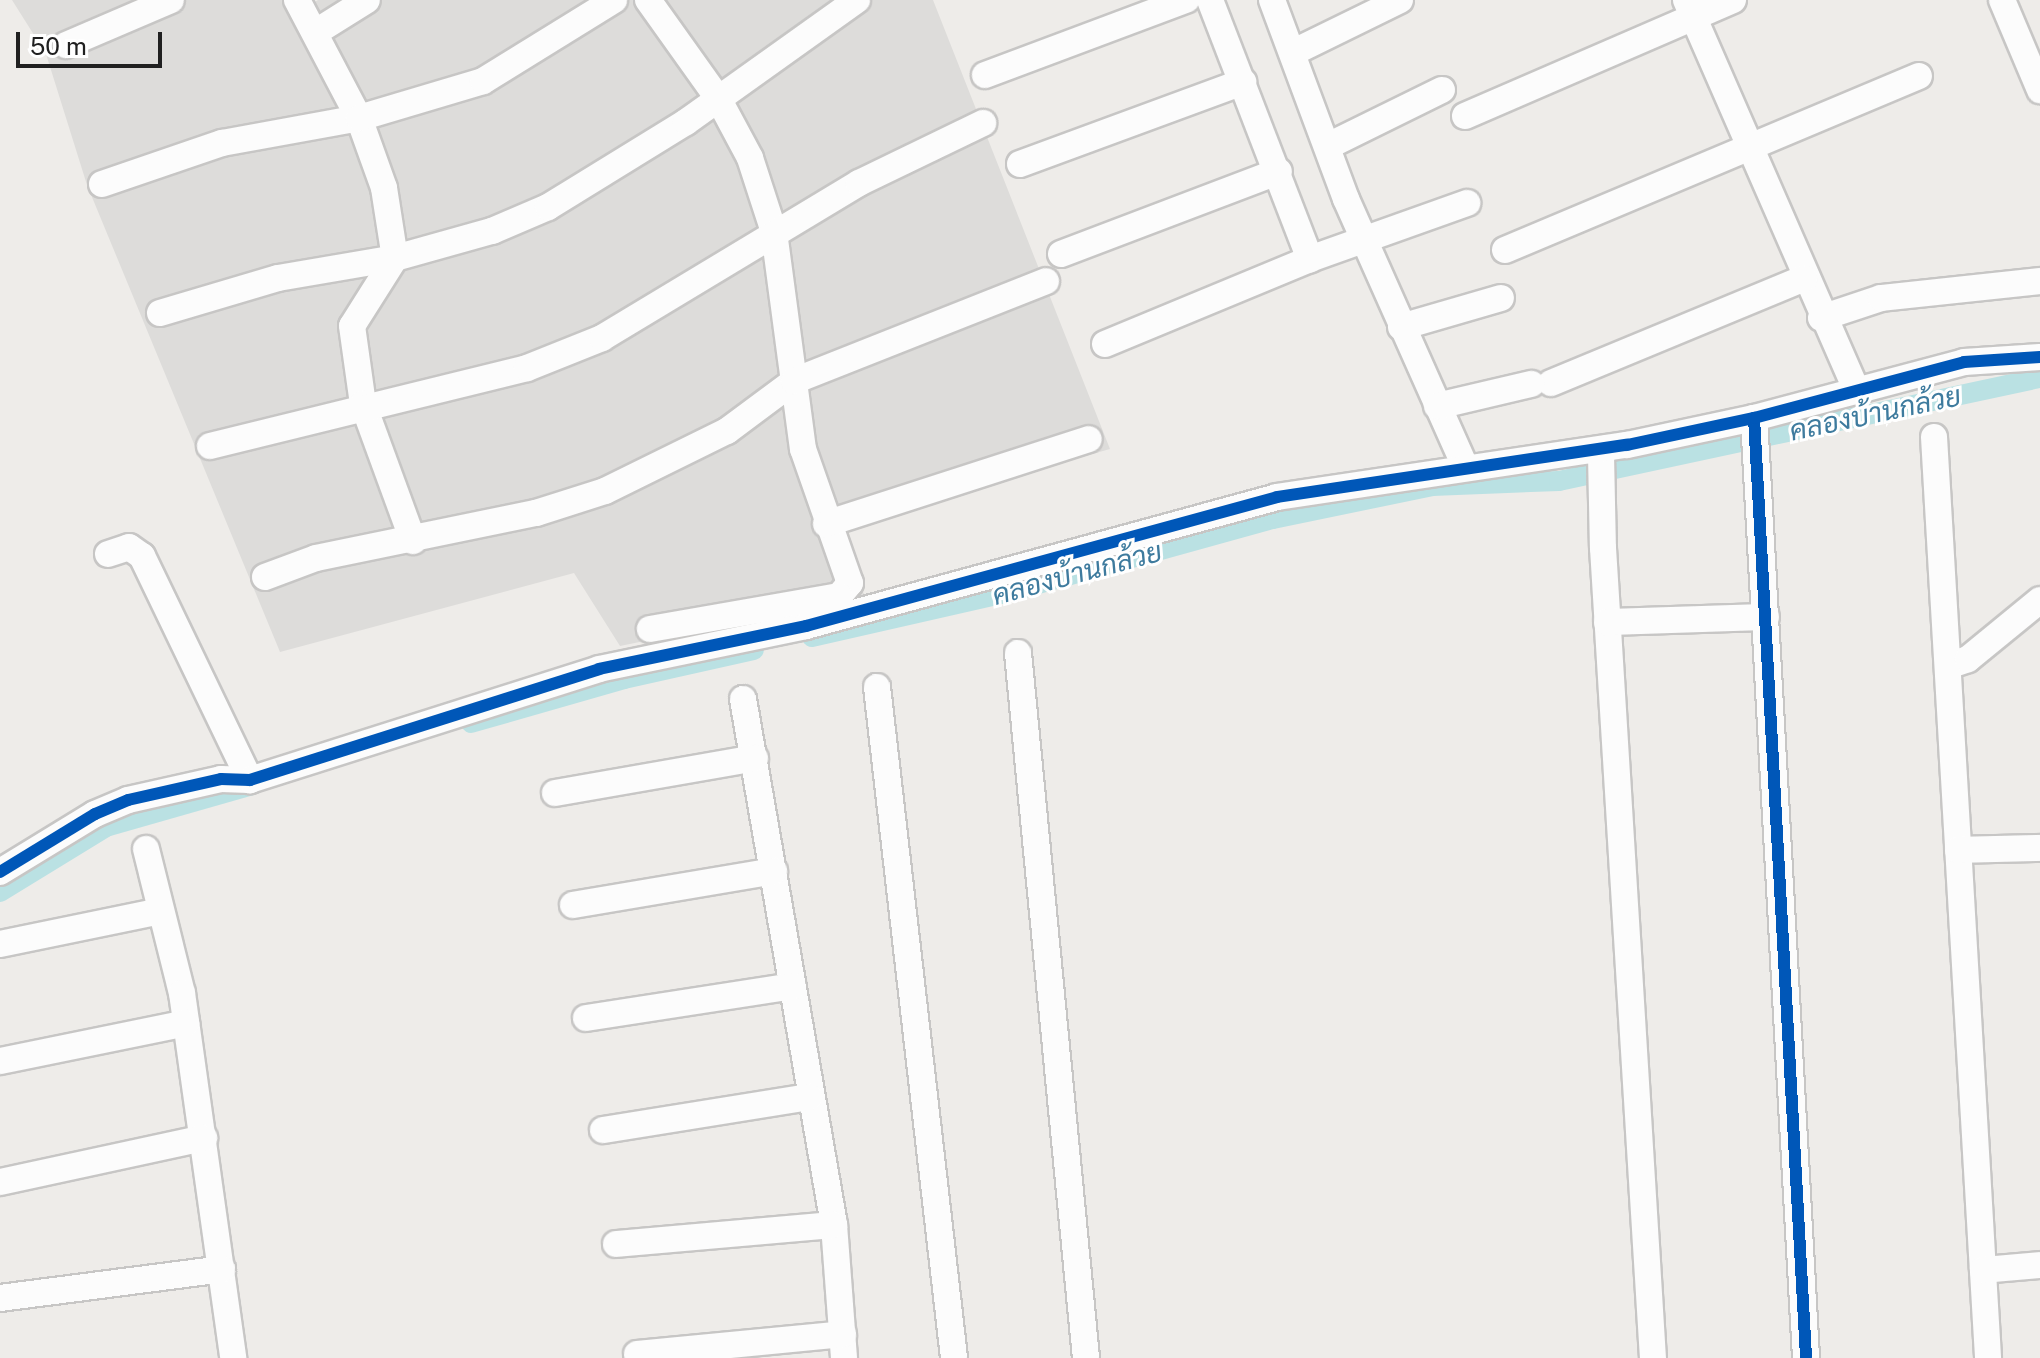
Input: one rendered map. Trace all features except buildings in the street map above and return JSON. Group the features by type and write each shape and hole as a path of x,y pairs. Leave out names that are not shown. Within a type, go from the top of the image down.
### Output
{"street":[{"path":"66,45 171,0"},
{"path":"297,0 359,118 384,188 395,258 352,326 363,404 413,541"},
{"path":"316,32 367,0"},
{"path":"102,184 222,143 359,118 483,81 614,0"},
{"path":"648,0 718,98 750,158 774,232 803,449 826,524 848,569 850,583 839,596 650,629"},
{"path":"160,313 278,278 395,258 492,231 548,207 718,98 857,0"},
{"path":"985,75 1186,0"},
{"path":"1210,0 1279,171 1310,259"},
{"path":"1272,0 1362,237 1465,466"},
{"path":"1294,52 1400,0"},
{"path":"1465,116 1689,9 1733,0"},
{"path":"2011,4 2040,90"},
{"path":"1689,9 1821,318 1857,391"},
{"path":"1505,250 1919,76"},
{"path":"1020,164 1243,82"},
{"path":"1328,146 1442,90"},
{"path":"210,446 363,404 527,368 602,338 774,232 983,123"},
{"path":"1061,254 1279,171"},
{"path":"1105,344 1362,237 1467,203"},
{"path":"1437,406 1541,384 1804,278"},
{"path":"265,577 316,558 413,541 605,491 727,431 794,381 1046,281"},
{"path":"1821,318 1881,298 2040,281"},
{"path":"1401,327 1501,298"},
{"path":"0,872 110,806 221,779 250,780 599,669 806,626 1277,497 1465,466 1604,452 1754,424 1857,391 1964,362 2040,357"},
{"path":"1754,424 1754,475 1766,617 1806,1358"},
{"path":"1934,437 1988,1358"},
{"path":"826,524 1089,439"},
{"path":"1604,452 1602,502 1607,622 1653,1358"},
{"path":"108,554 129,547 142,556 250,780"},
{"path":"1948,666 1968,659 2040,600"},
{"path":"1607,622 1766,617"},
{"path":"1018,653 1086,1358"},
{"path":"877,687 954,1358"},
{"path":"637,1354 844,1346 834,1225 809,1097 774,871 743,699"},
{"path":"555,793 755,758"},
{"path":"1958,850 2040,848"},
{"path":"146,849 186,1023 233,1358"},
{"path":"573,905 774,871"},
{"path":"0,944 161,911"},
{"path":"586,1018 793,986"},
{"path":"0,1061 186,1023"},
{"path":"603,1130 809,1097"},
{"path":"0,1182 204,1138"},
{"path":"616,1244 834,1225"},
{"path":"1983,1270 2040,1265"},
{"path":"0,1298 222,1269"}],"shaded area":[{"path":"12,0 296,0 302,10 318,0 933,0 1110,449 831,528 865,596 620,646 574,573 280,652 87,185 46,54"}],"waterway":[{"name":"คลองบ้านกล้วย","path":"812,637 1002,594 1273,519 1432,486 1559,481 2040,378"},
{"name":"คลองบ้านกล้วย","path":"471,723 624,679 754,650"},
{"name":"คลองบ้านกล้วย","path":"0,892 106,827 252,785"}],"cycle path":[{"path":"0,872 95,814 128,800 221,779 250,780 599,669 806,626 1277,497 1627,445 1754,418 1964,362 2040,357"},
{"path":"1754,418 1806,1358"}]}
